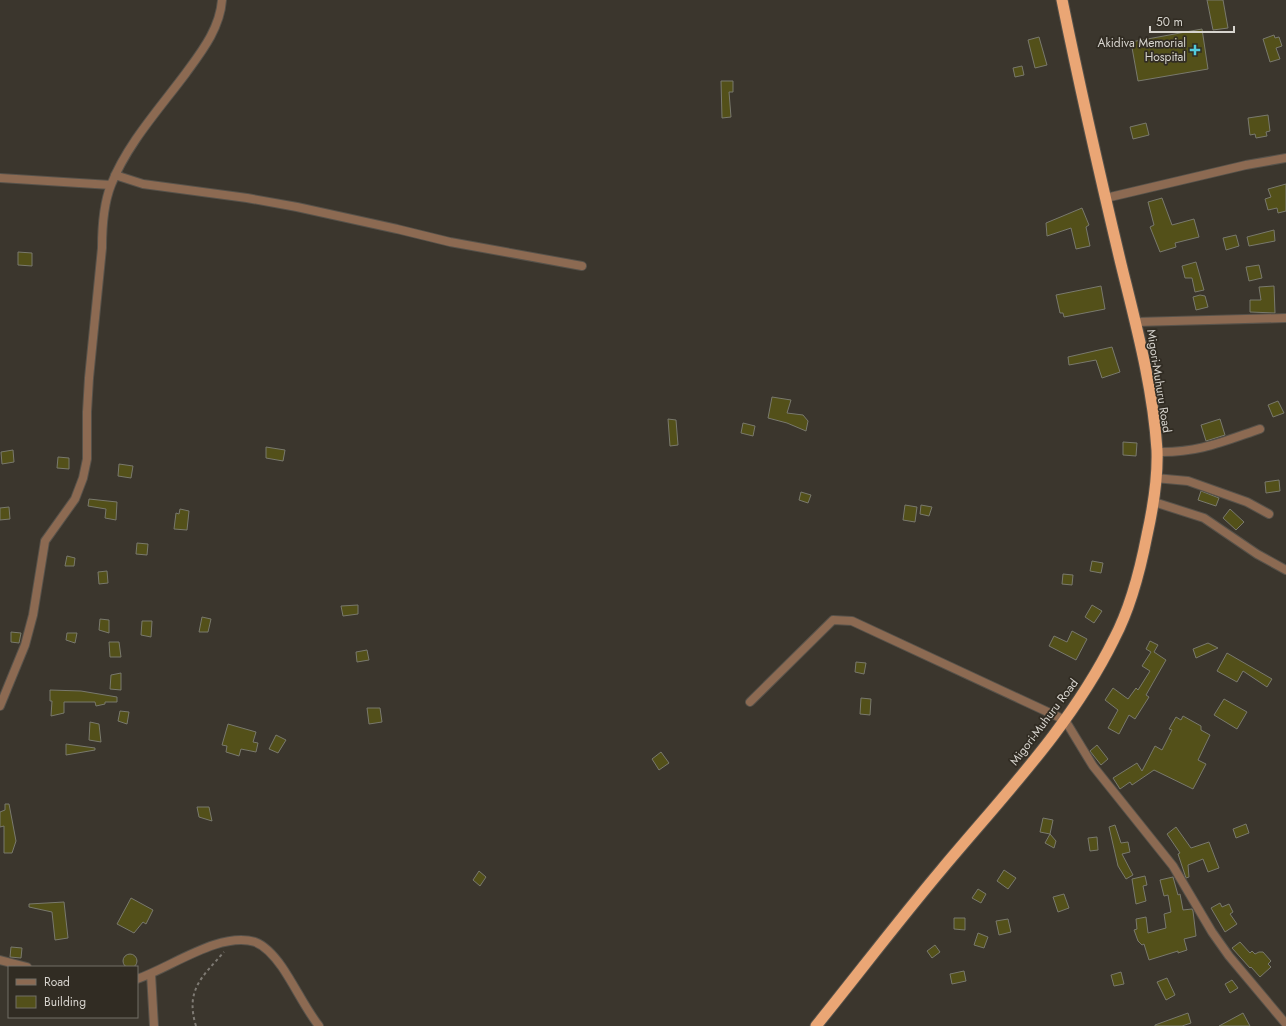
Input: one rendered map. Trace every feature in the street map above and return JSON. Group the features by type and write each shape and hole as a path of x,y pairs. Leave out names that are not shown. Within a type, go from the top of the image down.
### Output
{"highway":[{"name":"Migori-Muhuru Road","path":"816,1026 940,871 1065,720 1086,691 1111,645 1130,604 1142,559 1154,502 1157,452 1151,396 1136,322 1106,198 1062,0"}],"street":[{"path":"0,706 25,645 33,615 45,541 75,499 83,478 87,459 87,412 102,248 102,229 111,185 128,152 208,41 219,17 222,0"},
{"path":"1106,198 1196,176 1286,158"},
{"path":"115,175 143,184 247,198 297,207 397,228 450,242 582,266"},
{"path":"0,178 111,185"},
{"path":"1136,322 1286,318"},
{"path":"1157,452 1181,453 1215,446 1260,429"},
{"path":"1155,478 1188,481 1247,502 1269,514"},
{"path":"1154,502 1204,518 1257,554 1286,570"},
{"path":"750,702 833,620 852,622 1065,720 1093,766 1173,866 1212,932 1229,956 1286,1024"},
{"path":"138,979 213,945 235,941 254,942 266,948 281,966 319,1026"},
{"path":"0,960 23,966"},
{"path":"151,974 154,1026"}],"path":[{"path":"196,1026 193,999 199,980 235,941"}],"building":[{"path":"1207,0 1223,0 1228,28 1213,30"},
{"path":"1202,29 1208,69 1138,81 1131,42"},
{"path":"1274,35 1275,38 1279,37 1282,46 1276,48 1280,59 1270,62 1263,39"},
{"path":"1039,37 1047,65 1035,68 1028,40"},
{"path":"1022,66 1024,75 1015,77 1013,68"},
{"path":"721,81 733,81 733,92 729,92 731,117 722,118"},
{"path":"1268,115 1270,131 1266,132 1267,136 1256,138 1255,134 1250,135 1248,118"},
{"path":"1146,123 1149,135 1133,139 1130,127"},
{"path":"1286,184 1286,211 1278,213 1277,208 1268,210 1265,199 1271,197 1268,189"},
{"path":"1162,198 1172,225 1194,219 1199,237 1175,243 1176,247 1160,252 1150,227 1154,225 1148,202"},
{"path":"1082,208 1089,225 1086,227 1090,246 1076,249 1071,228 1047,236 1046,223"},
{"path":"1274,230 1275,241 1249,246 1247,237"},
{"path":"1236,235 1239,246 1226,250 1223,238"},
{"path":"18,252 32,253 32,266 18,265"},
{"path":"1196,262 1204,290 1195,292 1192,278 1185,278 1182,266"},
{"path":"1259,265 1262,278 1249,281 1246,267"},
{"path":"1101,286 1105,309 1064,317 1063,313 1060,313 1056,295"},
{"path":"1274,286 1275,313 1250,312 1250,300 1261,300 1259,287"},
{"path":"1200,295 1205,296 1208,307 1196,310 1193,297"},
{"path":"1112,347 1120,372 1102,378 1096,360 1069,365 1068,357"},
{"path":"772,397 791,400 787,413 803,415 808,421 806,431 787,423 768,418"},
{"path":"1278,401 1284,413 1273,417 1268,405"},
{"path":"668,419 676,420 678,445 670,446"},
{"path":"1220,419 1225,435 1206,441 1201,425"},
{"path":"743,423 755,426 753,436 741,433"},
{"path":"1123,442 1137,443 1136,456 1123,455"},
{"path":"266,447 285,450 283,461 266,458"},
{"path":"13,450 14,462 2,464 1,452"},
{"path":"58,457 69,458 69,469 57,468"},
{"path":"119,464 133,466 131,478 118,476"},
{"path":"1279,480 1280,491 1266,493 1265,482"},
{"path":"1201,491 1219,498 1216,506 1198,500"},
{"path":"801,492 811,495 808,503 799,500"},
{"path":"89,499 117,502 116,520 105,518 106,509 88,506"},
{"path":"905,505 917,507 915,522 903,520"},
{"path":"921,505 932,507 929,516 920,514"},
{"path":"9,507 10,519 0,520 0,508"},
{"path":"180,509 189,511 187,530 174,529 176,513 179,514"},
{"path":"1230,509 1244,522 1236,530 1223,518"},
{"path":"137,543 148,544 147,555 136,554"},
{"path":"67,556 75,558 74,566 65,566"},
{"path":"1092,561 1103,563 1101,573 1090,571"},
{"path":"107,571 108,583 99,584 98,572"},
{"path":"1063,574 1073,575 1072,585 1062,584"},
{"path":"358,605 358,614 343,616 341,606"},
{"path":"1092,605 1102,611 1094,623 1085,617"},
{"path":"202,617 211,619 208,632 199,632"},
{"path":"100,619 109,620 109,633 99,630"},
{"path":"142,621 152,621 151,637 141,635"},
{"path":"1072,631 1087,639 1076,660 1049,646 1054,636 1067,642"},
{"path":"11,632 21,633 19,643 11,642"},
{"path":"67,633 77,633 75,643 66,640"},
{"path":"1150,641 1158,645 1154,652 1166,660 1146,695 1149,697 1135,719 1129,715 1119,734 1108,728 1118,710 1105,700 1113,688 1128,699 1136,688 1138,690 1150,671 1142,666 1151,652 1146,649"},
{"path":"109,642 119,642 121,657 110,657"},
{"path":"1208,643 1218,648 1196,658 1193,649"},
{"path":"367,650 369,660 357,662 356,652"},
{"path":"1227,653 1272,679 1267,687 1243,671 1237,682 1217,671"},
{"path":"856,662 866,663 864,674 855,672"},
{"path":"121,673 121,690 110,689 111,675"},
{"path":"50,690 81,691 117,697 117,702 105,702 105,704 96,706 95,702 64,702 64,713 51,716 52,701 50,701"},
{"path":"861,698 871,699 870,715 860,714"},
{"path":"1224,699 1247,712 1237,729 1214,715"},
{"path":"367,708 380,708 382,722 369,724"},
{"path":"120,711 129,712 127,724 118,721"},
{"path":"1183,716 1201,726 1201,730 1210,735 1198,760 1206,764 1193,789 1154,770 1132,785 1130,782 1120,789 1113,778 1137,763 1142,771 1155,746 1162,750 1172,730 1169,729 1176,717 1181,720"},
{"path":"90,722 99,724 101,742 89,740"},
{"path":"228,724 256,732 253,742 258,743 256,752 241,749 239,756 226,752 227,746 222,745"},
{"path":"276,735 286,740 278,753 269,749"},
{"path":"66,744 95,748 95,750 66,755"},
{"path":"1097,745 1108,759 1101,765 1090,751"},
{"path":"661,752 669,763 659,770 652,759"},
{"path":"5,804 9,804 16,841 12,853 4,853 4,826 0,827 0,812 5,810"},
{"path":"197,807 209,807 212,821 199,817"},
{"path":"1043,818 1053,820 1050,834 1040,832"},
{"path":"1246,824 1249,833 1236,838 1233,829"},
{"path":"1115,825 1121,843 1128,842 1130,852 1122,854 1133,875 1126,879 1118,866 1109,827"},
{"path":"1176,827 1191,848 1209,842 1219,868 1208,872 1203,859 1188,865 1189,877 1186,878 1178,854 1180,853 1167,834"},
{"path":"1050,834 1056,841 1054,848 1045,843"},
{"path":"1097,837 1098,850 1090,851 1088,838"},
{"path":"1004,870 1016,878 1008,889 997,881"},
{"path":"479,871 486,877 480,886 473,880"},
{"path":"1145,876 1147,885 1143,886 1146,901 1136,904 1132,879"},
{"path":"1173,877 1178,895 1180,894 1183,910 1192,909 1193,911 1196,936 1184,939 1187,950 1178,953 1178,951 1149,960 1144,944 1142,945 1138,941 1134,930 1137,929 1136,919 1146,917 1148,933 1166,928 1164,914 1171,912 1168,895 1164,896 1160,880"},
{"path":"978,889 986,894 981,903 972,898"},
{"path":"1064,894 1069,908 1058,912 1053,897"},
{"path":"131,898 153,910 146,924 143,922 134,933 117,924"},
{"path":"64,902 68,938 55,940 52,912 29,907 29,904"},
{"path":"1220,903 1222,907 1229,904 1233,912 1230,914 1237,924 1225,932 1211,908"},
{"path":"954,918 965,918 965,930 954,929"},
{"path":"1008,919 1011,932 999,935 996,921"},
{"path":"978,933 988,937 984,948 974,945"},
{"path":"1240,942 1250,953 1252,951 1255,954 1263,952 1271,961 1268,964 1271,967 1260,977 1232,948"},
{"path":"935,945 940,952 932,958 927,951"},
{"path":"11,947 22,948 21,958 10,957"},
{"path":"127,954 133,954 137,958 137,964 135,966 125,966 123,964 123,958"},
{"path":"964,971 966,981 952,984 950,974"},
{"path":"1121,972 1124,984 1114,986 1111,975"},
{"path":"1167,978 1175,995 1166,1000 1157,982"},
{"path":"1232,980 1238,988 1230,993 1225,984"},
{"path":"1188,1013 1191,1023 1182,1026 1155,1026 1155,1025"},
{"path":"1243,1013 1250,1026 1219,1026"}],"place":[{"name":"Akidiva Memorial Hospital","path":"1195,50"}]}
